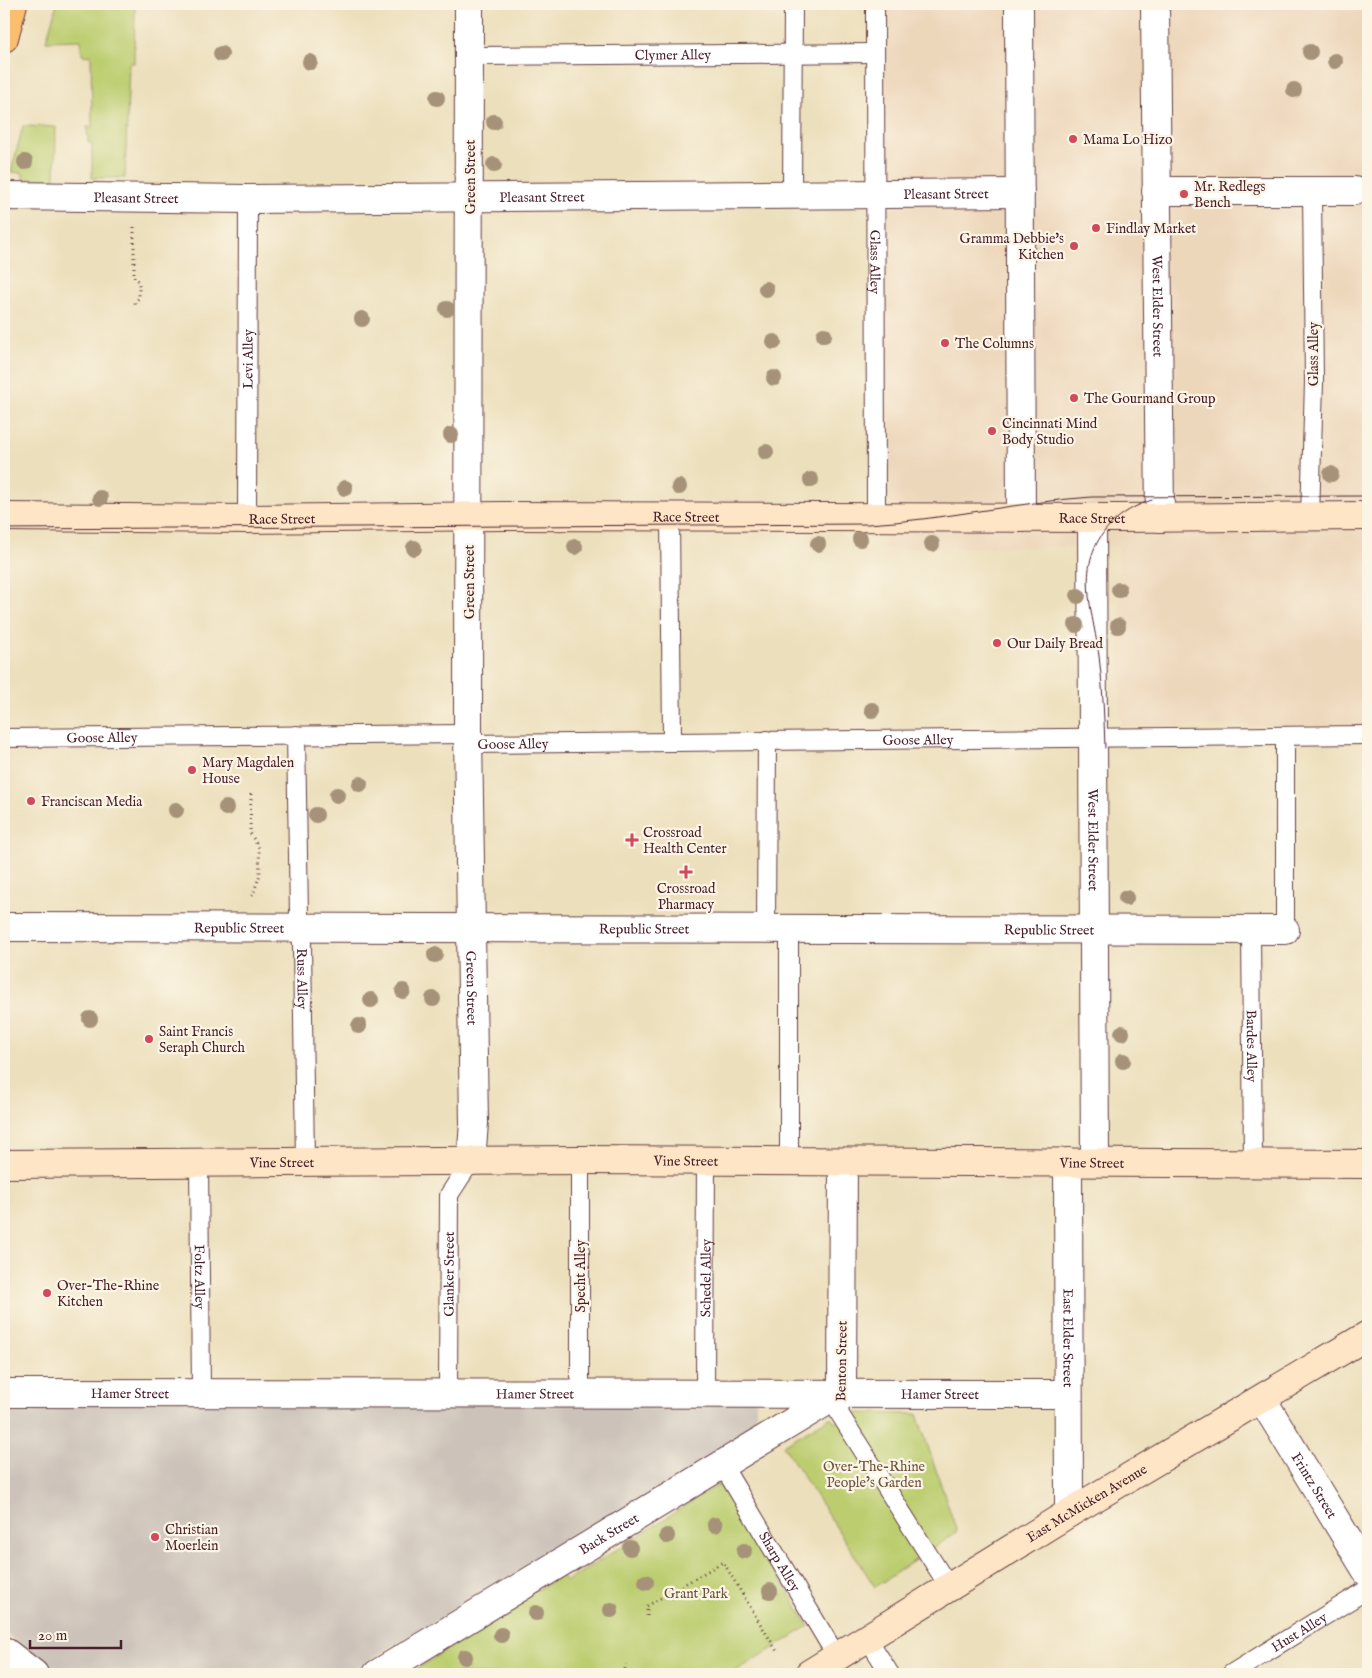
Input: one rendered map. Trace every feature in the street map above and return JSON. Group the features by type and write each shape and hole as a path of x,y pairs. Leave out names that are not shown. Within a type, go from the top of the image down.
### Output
{"main road":[{"path":"4,38 13,4"}],"street":[{"name":"Green Street","path":"469,4 468,739 474,1123 471,1161"},
{"path":"1019,4 1020,518"},
{"name":"West Elder Street","path":"1155,4 1160,518"},
{"path":"1156,191 1354,191"},
{"name":"Pleasant Street","path":"4,196 248,199 1020,193"},
{"name":"Race Street","path":"4,517 1160,518 1368,516"},
{"name":"West Elder Street","path":"1092,518 1095,1162"},
{"name":"Republic Street","path":"4,927 1285,930"},
{"name":"Vine Street","path":"4,1164 199,1161 580,1160 1368,1164"},
{"name":"Benton Street","path":"842,1162 842,1392"},
{"name":"East Elder Street","path":"1068,1162 1067,1394 1069,1513"},
{"name":"East McMicken Avenue","path":"809,1674 1069,1513 1368,1335"},
{"name":"Hamer Street","path":"4,1393 705,1394 842,1392 1067,1394"},
{"name":"Back Street","path":"377,1674 723,1466 842,1392"},
{"name":"Frintz Street","path":"1262,1399 1368,1573"},
{"path":"4,1651 34,1674"}],"lane":[{"path":"792,195 793,4"},
{"name":"Glass Alley","path":"875,4 876,518"},
{"name":"Clymer Alley","path":"469,56 876,53"},
{"name":"Glass Alley","path":"1310,516 1314,382 1312,192"},
{"name":"Levi Alley","path":"248,199 248,518"},
{"path":"670,518 672,740"},
{"name":"Goose Alley","path":"4,738 296,735 468,739 767,740 1368,735"},
{"name":"Russ Alley","path":"296,735 305,1161"},
{"path":"1285,736 1285,930"},
{"path":"767,740 789,1161"},
{"name":"Bardes Alley","path":"1251,930 1253,1163"},
{"name":"Specht Alley","path":"580,1160 580,1393"},
{"name":"Foltz Alley","path":"199,1161 201,1393"},
{"name":"Glanker Street","path":"448,1394 449,1195 471,1161"},
{"name":"Schedel Alley","path":"705,1394 706,1162"},
{"name":"Benton Street","path":"842,1392 839,1413 949,1587"},
{"name":"Sharp Alley","path":"723,1466 837,1657"},
{"name":"Hust Alley","path":"1230,1674 1368,1589"},
{"path":"868,1639 890,1674"}],"path":[{"path":"134,219 134,278 139,280 139,298 135,302 135,307"},
{"path":"251,794 250,833 259,848 260,875 251,897 252,906"},
{"path":"647,1616 647,1606 723,1562 778,1653"},
{"path":"624,1674 626,1664"}],"shaded area":[{"name":"Findlay Market","path":"885,4 1368,4 1368,725 1121,726 1119,546 884,549"},
{"path":"756,1398 756,1434 348,1674 59,1674 4,1632 4,1399"}],"green space":[{"path":"57,4 135,4 134,63 129,63 125,178 92,178 92,143 88,143 87,127 92,127 91,56 82,55 81,40 46,41"},
{"path":"23,126 56,127 55,179 23,179 23,173 11,172"},
{"name":"Over-The-Rhine People’s Garden","path":"850,1413 917,1414 957,1532 875,1587 783,1445 831,1417 835,1423"},
{"name":"Grant Park","path":"721,1483 809,1626 731,1674 409,1674 561,1575 566,1582"}],"tram line":[{"path":"4,529 868,524 924,519 1064,499 1092,497 1368,496"},
{"path":"1105,748 1099,656 1088,588 1092,555 1099,540 1110,525 1140,504 1152,500"}],"place":[{"name":"Mama Lo Hizo","path":"1073,139"},
{"name":"Mr. Redlegs Bench","path":"1184,194"},
{"name":"Findlay Market","path":"1096,228"},
{"name":"Gramma Debbie's Kitchen","path":"1074,246"},
{"name":"The Columns","path":"945,343"},
{"name":"The Gourmand Group","path":"1074,398"},
{"name":"Cincinnati Mind Body Studio","path":"992,431"},
{"name":"Our Daily Bread","path":"997,643"},
{"name":"Mary Magdalen House","path":"192,770"},
{"name":"Franciscan Media","path":"31,801"},
{"name":"Crossroad Health Center","path":"632,840"},
{"name":"Crossroad Pharmacy","path":"686,872"},
{"name":"Saint Francis Seraph Church","path":"149,1039"},
{"name":"Over-The-Rhine Kitchen","path":"47,1293"},
{"name":"Christian Moerlein","path":"155,1537"}]}
